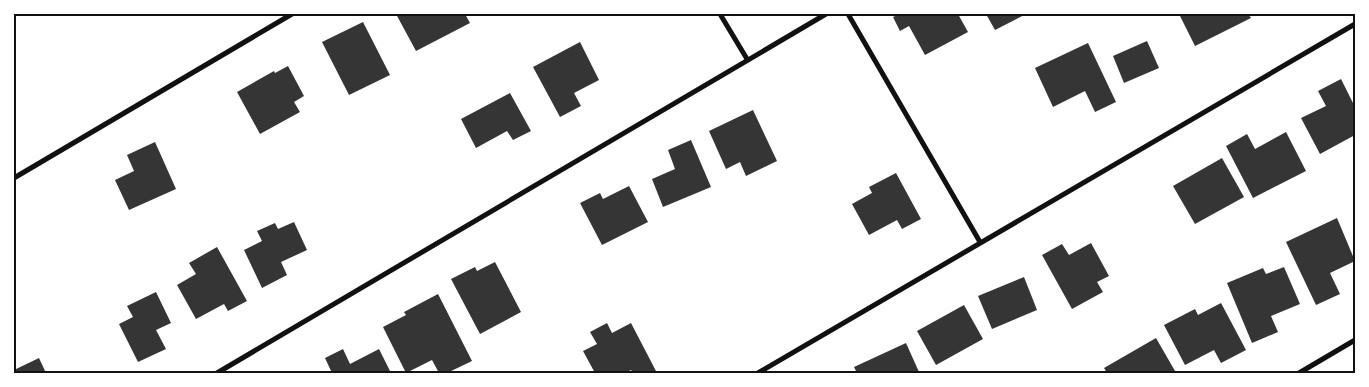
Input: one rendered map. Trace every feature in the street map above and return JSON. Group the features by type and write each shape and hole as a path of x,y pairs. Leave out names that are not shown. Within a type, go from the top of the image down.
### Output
{"street":[{"path":"14,178 292,14"},
{"path":"720,14 747,59"},
{"path":"217,373 826,14"},
{"path":"848,14 980,242"},
{"path":"758,373 1355,24"},
{"path":"1299,373 1355,340"}],"building":[{"path":"396,14 465,14 470,23 416,51"},
{"path":"900,14 958,14 968,32 925,55 909,26 900,31 893,17"},
{"path":"986,14 1026,14 995,30"},
{"path":"1179,14 1248,14 1251,18 1195,46"},
{"path":"363,22 390,75 349,95 322,42"},
{"path":"1147,41 1159,68 1124,83 1113,56"},
{"path":"580,42 599,80 574,93 581,106 560,117 533,67"},
{"path":"1088,43 1116,102 1095,112 1085,91 1053,107 1035,68"},
{"path":"288,66 304,96 294,102 300,112 260,134 237,92 274,71 275,73"},
{"path":"1341,79 1355,107 1355,135 1320,154 1301,118 1326,106 1318,91"},
{"path":"510,93 531,131 513,140 507,131 476,148 461,119"},
{"path":"753,110 777,161 746,176 740,162 726,169 709,131"},
{"path":"1286,132 1306,171 1253,198 1226,146 1247,134 1255,149"},
{"path":"691,140 711,187 663,207 652,179 675,169 668,150"},
{"path":"155,142 176,189 129,210 115,180 134,171 127,155"},
{"path":"1222,158 1244,197 1195,224 1173,186"},
{"path":"896,173 921,219 902,229 897,220 869,235 852,204 872,193 869,187"},
{"path":"629,186 648,222 602,245 580,203 600,193 603,199"},
{"path":"1337,218 1355,261 1330,273 1340,294 1316,305 1286,242"},
{"path":"294,222 307,250 281,262 287,275 262,288 244,250 262,241 257,231 275,223 278,229"},
{"path":"1091,243 1109,276 1097,282 1103,292 1072,309 1042,255 1062,244 1069,255"},
{"path":"217,247 247,301 228,311 224,304 196,319 177,285 196,274 189,263"},
{"path":"495,262 521,312 480,334 451,279 475,267 477,271"},
{"path":"1284,267 1300,304 1271,316 1278,332 1252,343 1227,283 1263,268 1266,274"},
{"path":"1024,277 1037,310 992,329 978,296"},
{"path":"156,292 171,323 156,330 166,349 138,362 119,324 133,317 127,306"},
{"path":"438,294 472,361 447,373 439,373 432,360 406,373 383,327 406,315 404,312"},
{"path":"1221,303 1246,350 1221,363 1214,350 1185,365 1164,325 1195,309 1198,315"},
{"path":"964,305 983,339 936,365 917,331"},
{"path":"607,323 612,333 631,323 657,373 633,373 631,370 625,373 595,373 583,351 597,344 590,332"},
{"path":"1156,338 1175,371 1172,373 1107,373 1104,368"},
{"path":"906,343 919,372 857,373 854,367"},
{"path":"343,349 350,364 379,349 391,373 332,373 325,358"},
{"path":"39,358 46,373 14,373 14,370"}]}
